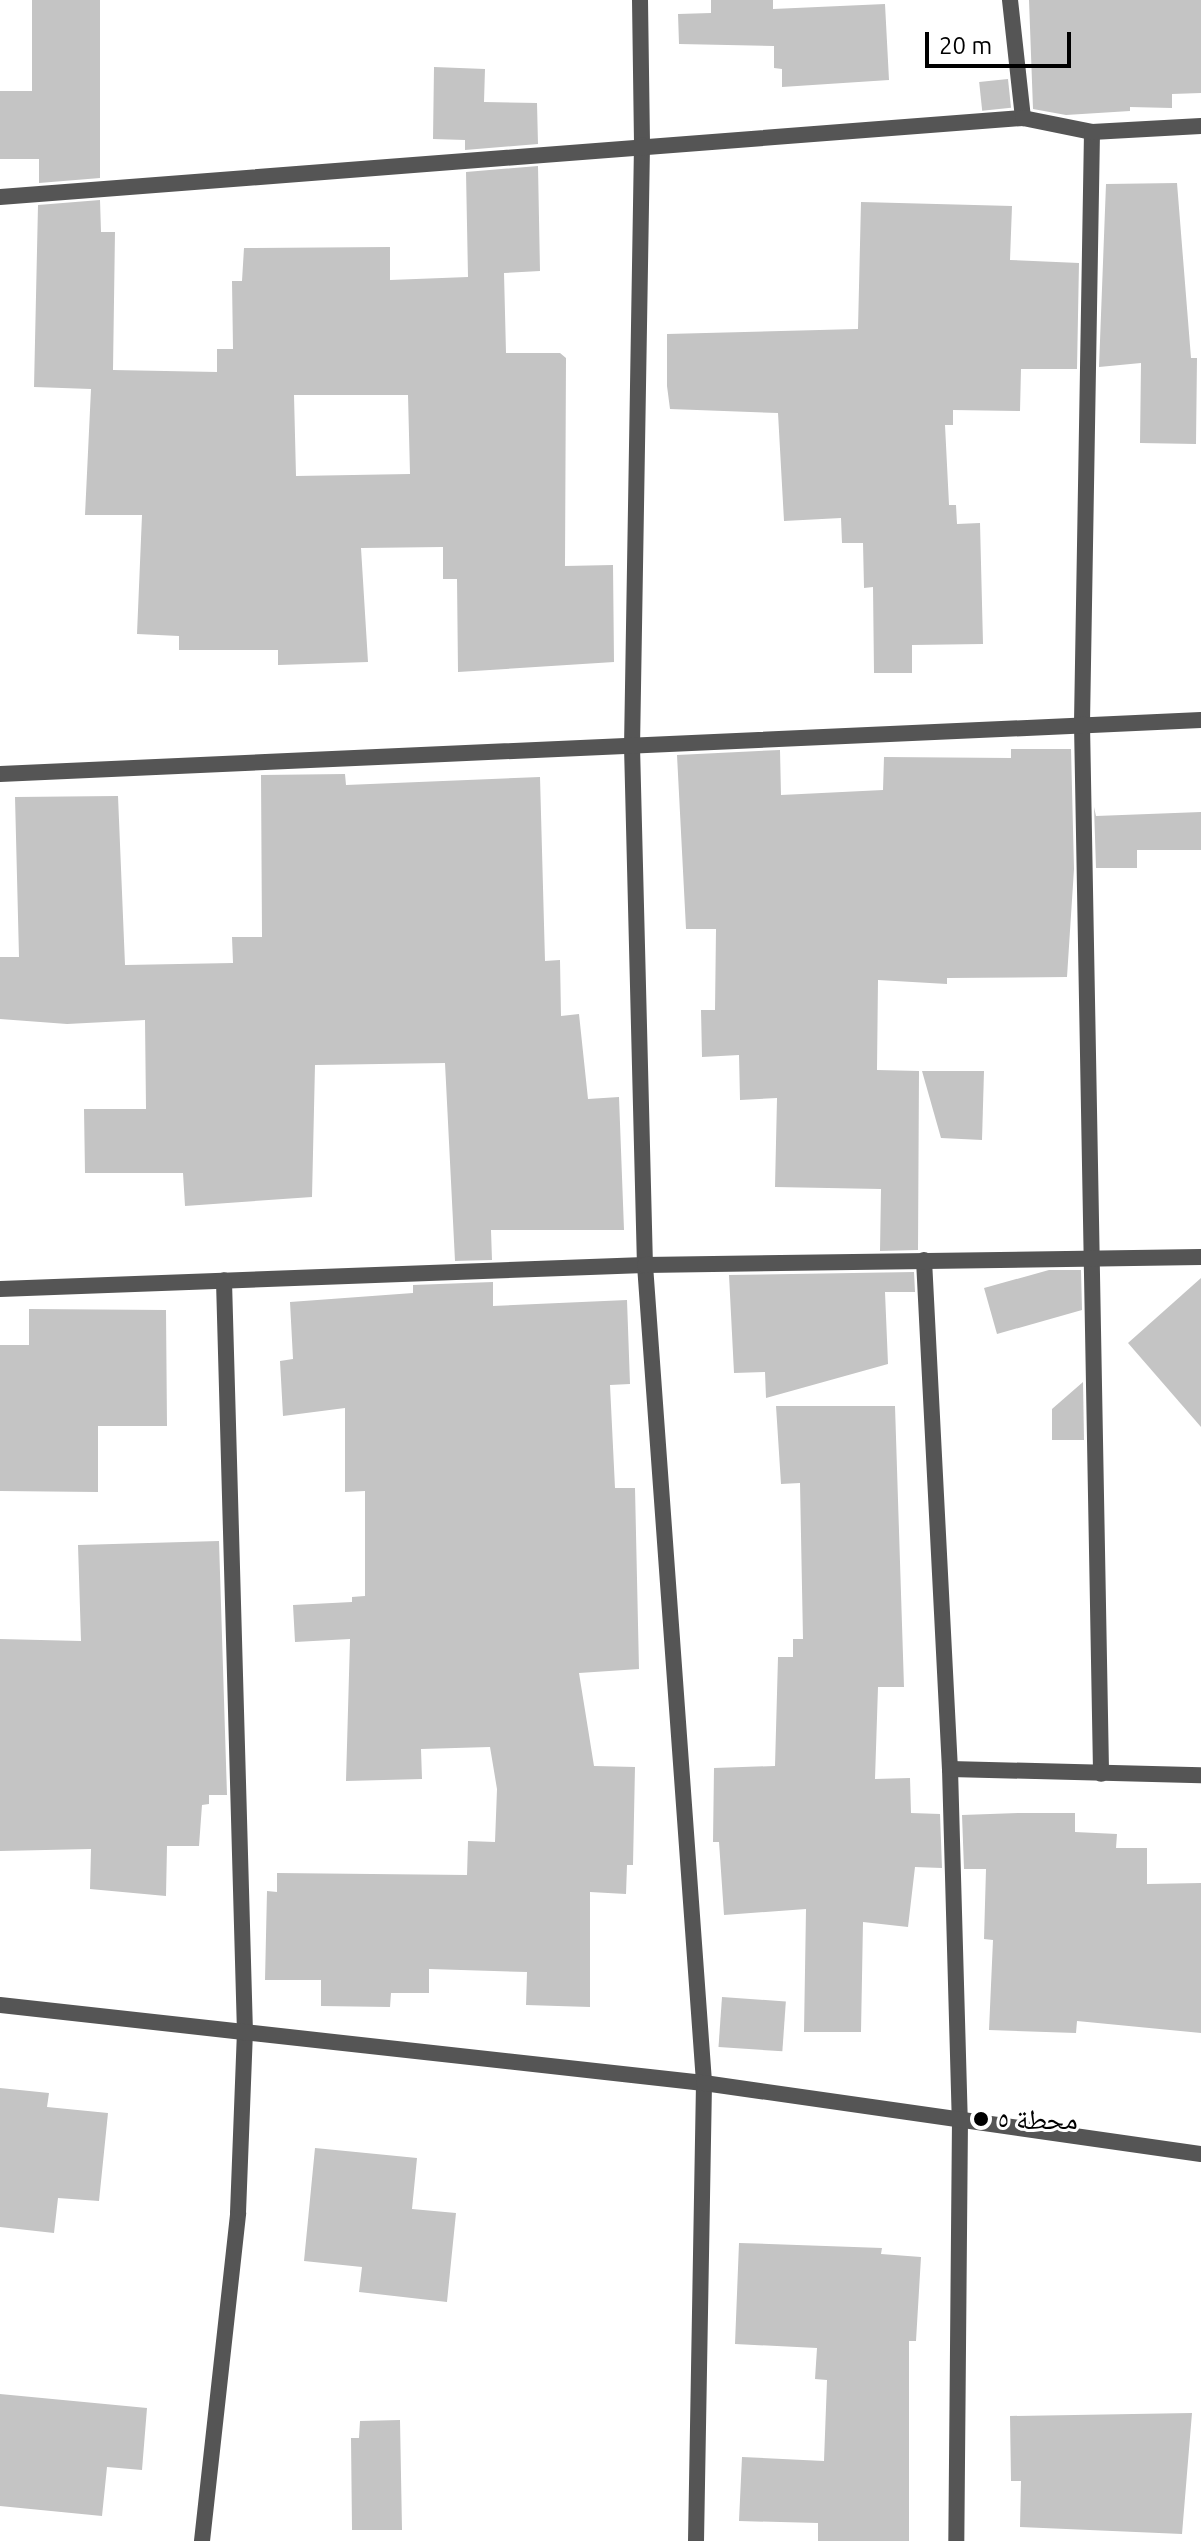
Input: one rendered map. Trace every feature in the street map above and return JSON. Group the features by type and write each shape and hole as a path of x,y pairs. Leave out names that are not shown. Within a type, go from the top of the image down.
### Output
{"street":[{"path":"640,0 642,145 632,746 645,1265 704,2083 696,2541"},
{"path":"1010,0 1023,118"},
{"path":"0,197 642,145 1023,118 1092,132 1201,126"},
{"path":"1092,132 1082,724 1101,1774"},
{"path":"0,774 1201,720"},
{"path":"0,1289 645,1265 1201,1257"},
{"path":"924,1260 950,1769 960,2119 956,2541"},
{"path":"202,2541 238,2213 245,2033 224,1280"},
{"path":"950,1769 1201,1775"},
{"path":"0,2005 704,2083 1201,2154"}],"building":[{"path":"32,0 100,0 100,178 39,183 39,159 0,159 0,91 32,91"},
{"path":"711,0 773,0 773,9 885,4 889,80 782,87 782,69 774,68 774,46 679,44 678,14 711,13"},
{"path":"1029,0 1201,0 1201,93 1172,94 1172,108 1130,107 1130,111 1066,115 1033,109"},
{"path":"434,67 485,69 484,102 537,103 538,144 465,150 465,140 433,139"},
{"path":"1008,79 1011,108 982,111 979,82"},
{"path":"538,166 540,271 504,273 506,353 560,353 566,358 565,566 613,565 614,662 458,672 457,579 443,579 443,547 361,548 368,662 278,665 278,650 179,650 179,636 137,634 142,515 85,515 91,389 34,387 38,205 100,200 101,232 115,232 113,370 217,372 217,349 233,349 232,281 242,281 244,248 390,247 390,280 468,277 466,172","holes":["294,395 408,395 410,474 296,476"]},
{"path":"1177,183 1191,358 1197,358 1196,444 1140,443 1141,363 1099,367 1106,184"},
{"path":"861,202 1012,206 1010,260 1079,263 1077,369 1021,369 1020,411 953,410 953,425 945,425 949,505 956,505 957,524 980,523 983,644 912,645 912,673 874,673 873,587 864,588 863,543 842,543 841,518 784,521 778,413 670,409 667,386 667,334 858,329"},
{"path":"1011,749 1071,749 1074,869 1067,977 947,978 947,984 878,980 877,1070 919,1071 918,1250 880,1251 881,1189 775,1187 777,1098 740,1100 739,1055 702,1057 701,1010 715,1010 716,929 686,929 677,755 780,750 781,795 883,790 884,757 1011,758"},
{"path":"345,774 346,785 540,777 545,961 560,960 561,1016 579,1014 588,1099 619,1097 624,1230 491,1230 492,1260 455,1261 445,1063 315,1065 312,1197 185,1206 183,1173 85,1173 84,1109 146,1109 145,1020 67,1024 0,1019 0,957 19,957 15,797 118,796 125,965 233,963 232,937 262,937 261,775"},
{"path":"1094,807 1096,816 1201,812 1201,850 1137,850 1137,868 1096,868"},
{"path":"922,1071 984,1071 982,1140 941,1138"},
{"path":"1049,1270 1081,1270 1082,1310 997,1334 984,1288"},
{"path":"914,1272 915,1292 885,1292 888,1364 766,1398 765,1372 734,1373 729,1275"},
{"path":"1201,1278 1201,1427 1128,1343"},
{"path":"493,1282 493,1306 627,1300 630,1384 610,1385 615,1488 635,1488 639,1669 579,1673 594,1766 635,1767 633,1865 627,1865 626,1894 590,1892 590,2007 526,2005 527,1972 429,1969 429,1993 391,1993 390,2007 321,2006 321,1980 265,1980 267,1891 277,1892 277,1873 467,1875 468,1841 495,1842 497,1789 490,1747 421,1749 422,1779 346,1781 350,1639 295,1642 293,1605 352,1602 352,1597 365,1596 365,1491 345,1492 345,1408 283,1416 280,1361 293,1359 290,1302 413,1293 413,1285"},
{"path":"29,1309 166,1310 167,1426 98,1426 98,1492 0,1491 0,1345 29,1345"},
{"path":"1083,1382 1084,1440 1052,1440 1052,1409"},
{"path":"776,1406 895,1406 904,1687 878,1687 875,1779 910,1778 911,1813 940,1814 942,1868 915,1867 908,1927 863,1922 861,2032 804,2032 806,1909 724,1915 719,1842 713,1842 714,1768 775,1766 778,1657 793,1657 793,1639 803,1639 800,1483 781,1484"},
{"path":"219,1541 227,1795 209,1795 209,1804 202,1805 199,1846 167,1846 166,1896 90,1889 91,1849 0,1851 0,1639 81,1641 78,1545"},
{"path":"1075,1813 1075,1832 1117,1834 1116,1848 1147,1848 1147,1884 1201,1883 1201,2033 1077,2021 1076,2033 989,2030 993,1940 984,1939 986,1869 964,1869 962,1815"},
{"path":"722,1997 786,2001 782,2051 719,2047"},
{"path":"0,2088 49,2093 47,2107 108,2113 99,2201 58,2198 54,2233 0,2227"},
{"path":"315,2148 417,2158 412,2209 456,2213 447,2302 359,2292 362,2267 304,2261"},
{"path":"739,2243 882,2248 881,2254 921,2257 916,2341 909,2341 909,2541 818,2541 818,2523 739,2521 742,2457 824,2461 827,2380 815,2379 817,2348 735,2344"},
{"path":"0,2394 147,2408 142,2470 107,2467 102,2516 0,2506"},
{"path":"1192,2413 1182,2534 1020,2527 1021,2481 1011,2481 1010,2416"},
{"path":"400,2420 402,2530 352,2530 351,2438 359,2438 360,2421"}],"place":[{"name":"محطة ٥","path":"981,2119"}]}
